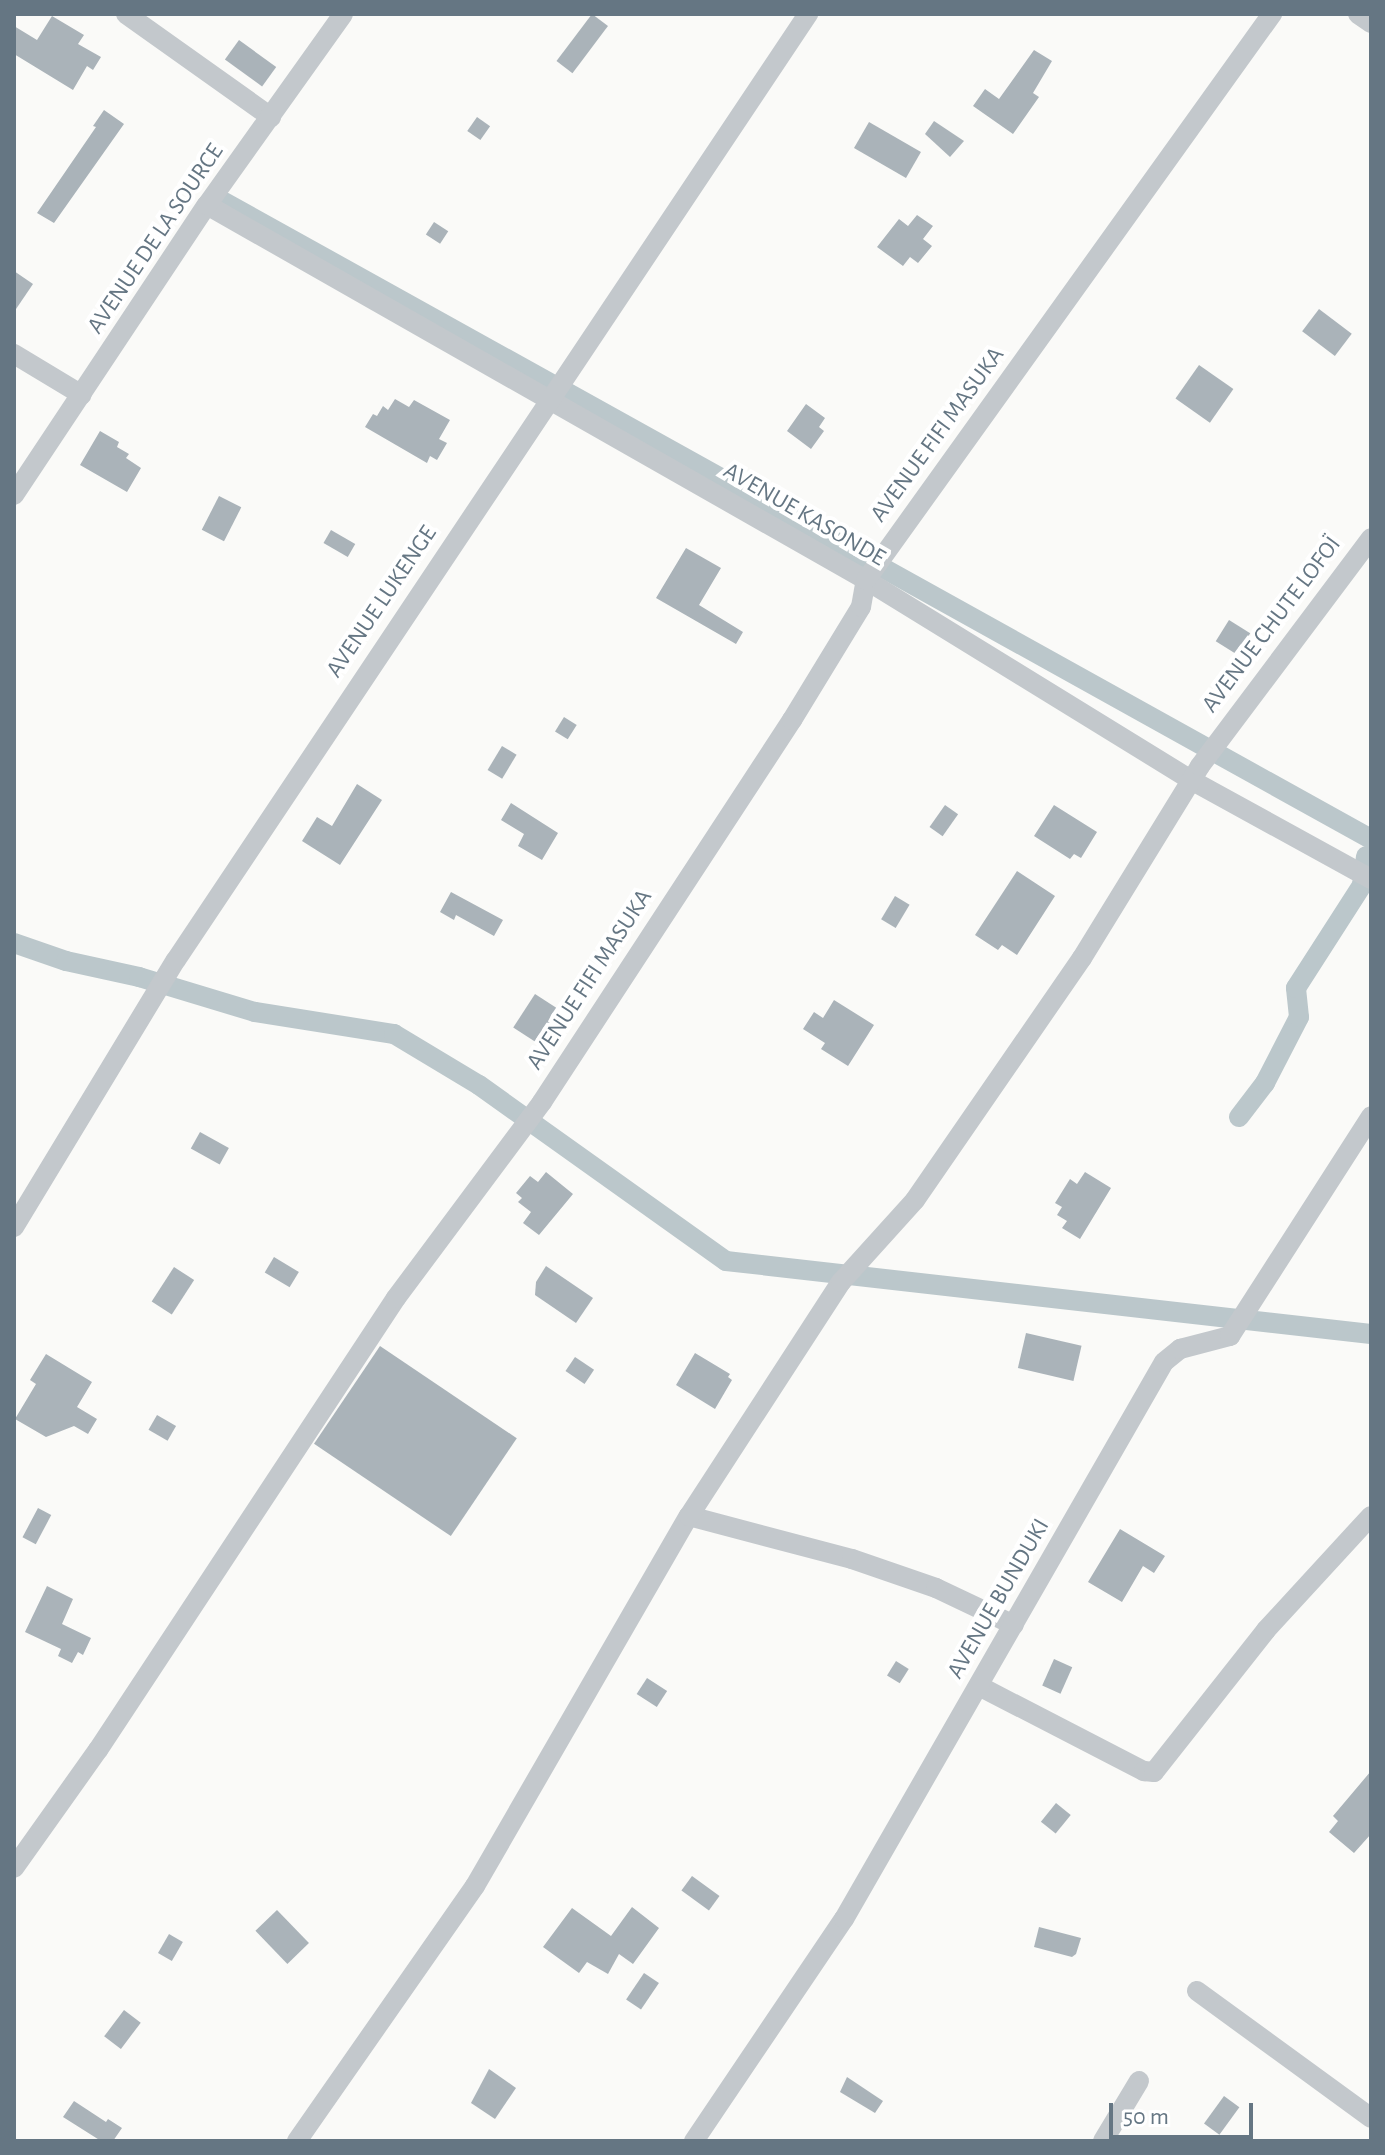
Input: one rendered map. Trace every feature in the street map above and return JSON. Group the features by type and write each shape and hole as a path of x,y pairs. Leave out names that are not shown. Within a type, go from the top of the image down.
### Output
{"street":[{"path":"126,14 271,117"},
{"name":"AVENUE DE LA SOURCE","path":"14,495 207,205 343,14"},
{"name":"AVENUE LUKENGE","path":"14,1227 176,960 547,400 808,14"},
{"name":"AVENUE FIFI MASUKA","path":"14,1868 98,1750 396,1298 542,1102 822,671 861,607 866,580 1272,14"},
{"path":"1358,14 1371,23"},
{"name":"AVENUE KASONDE","path":"207,205 866,580 1371,879"},
{"path":"14,354 82,395"},
{"name":"AVENUE CHUTE LOFOÏ","path":"297,2141 475,1886 689,1516 841,1282 915,1200 1064,983 1216,743 1371,538"},
{"name":"AVENUE BUNDUKI","path":"694,2141 844,1919 1164,1362 1180,1349 1230,1336 1371,1116"},
{"path":"689,1516 852,1559 936,1588 1014,1625"},
{"path":"979,1686 1144,1771 1154,1772 1266,1630 1371,1516"},
{"path":"1197,1991 1371,2118"},
{"path":"1103,2141 1139,2081"}],"building":[{"path":"592,14 608,26 572,73 556,61"},
{"path":"52,16 84,35 78,44 101,57 93,70 87,66 73,90 14,54 14,26 37,40"},
{"path":"239,40 276,67 262,86 225,59"},
{"path":"1034,50 1052,61 1033,93 1039,97 1013,134 973,106 985,89 999,99"},
{"path":"104,110 124,124 54,223 37,213 96,127 93,126"},
{"path":"477,117 490,126 480,140 467,131"},
{"path":"934,121 964,141 950,157 925,134"},
{"path":"869,122 921,152 906,178 854,148"},
{"path":"917,215 933,226 923,239 932,246 918,263 910,257 903,266 877,247 899,219 908,226"},
{"path":"434,222 448,231 440,244 426,235"},
{"path":"14,271 33,284 14,312"},
{"path":"1319,309 1352,334 1335,356 1302,331"},
{"path":"1199,365 1233,389 1210,423 1175,399"},
{"path":"395,399 409,407 414,400 450,420 439,439 447,443 437,460 430,456 427,463 365,427 373,414 377,416 383,406 388,410"},
{"path":"806,404 825,418 819,427 824,431 811,449 787,431"},
{"path":"100,431 119,442 117,447 129,454 126,458 141,468 127,492 80,465"},
{"path":"219,496 241,507 224,541 202,530"},
{"path":"331,530 355,544 348,557 324,543"},
{"path":"686,548 721,568 699,605 743,632 736,644 656,598"},
{"path":"1229,620 1250,633 1237,654 1216,641"},
{"path":"564,717 577,725 568,739 555,731"},
{"path":"502,746 517,755 502,779 488,770"},
{"path":"357,784 382,800 340,865 302,841 317,817 332,826"},
{"path":"511,803 558,833 542,860 518,846 524,834 501,820"},
{"path":"945,805 958,814 943,836 930,827"},
{"path":"1054,805 1097,832 1081,858 1074,854 1070,859 1034,836"},
{"path":"1017,871 1055,896 1017,955 1002,945 998,950 975,935"},
{"path":"451,892 503,920 494,936 456,915 454,920 440,912"},
{"path":"895,896 910,905 896,928 881,919"},
{"path":"535,994 564,1013 543,1047 513,1028"},
{"path":"834,1000 874,1025 848,1066 821,1049 825,1043 803,1029 814,1012 823,1018"},
{"path":"200,1132 229,1148 220,1165 191,1149"},
{"path":"546,1172 573,1194 539,1235 523,1223 531,1212 518,1202 522,1198 516,1193 530,1176 538,1182"},
{"path":"1085,1172 1111,1188 1080,1239 1062,1228 1067,1221 1057,1215 1062,1207 1055,1203 1070,1179 1077,1184"},
{"path":"274,1257 299,1272 290,1287 265,1272"},
{"path":"546,1266 593,1298 576,1323 535,1295 536,1282"},
{"path":"174,1267 194,1280 172,1314 152,1301"},
{"path":"1026,1333 1082,1346 1073,1381 1018,1368"},
{"path":"380,1346 517,1438 451,1536 314,1444"},
{"path":"695,1353 730,1374 728,1377 732,1380 715,1409 676,1385"},
{"path":"46,1354 92,1382 77,1407 97,1419 88,1434 74,1426 46,1437 15,1419 36,1384 30,1380"},
{"path":"575,1357 594,1370 585,1384 565,1371"},
{"path":"157,1415 176,1426 168,1441 148,1430"},
{"path":"38,1508 51,1515 36,1544 23,1537"},
{"path":"1120,1529 1165,1556 1154,1573 1143,1566 1122,1602 1088,1582"},
{"path":"47,1586 73,1599 62,1624 91,1638 83,1655 78,1652 72,1663 58,1656 61,1649 25,1632"},
{"path":"1054,1659 1072,1667 1060,1694 1042,1685"},
{"path":"896,1661 909,1669 900,1683 887,1675"},
{"path":"647,1678 667,1691 657,1707 637,1694"},
{"path":"1371,1771 1371,1834 1354,1853 1329,1832 1338,1821 1333,1816"},
{"path":"1056,1803 1071,1815 1056,1834 1041,1822"},
{"path":"692,1876 720,1896 709,1911 681,1891"},
{"path":"632,1907 659,1928 633,1964 619,1954 608,1974 587,1962 579,1973 543,1947 572,1908 611,1936"},
{"path":"277,1910 309,1943 287,1964 255,1931"},
{"path":"1039,1927 1081,1938 1076,1954 1072,1957 1034,1947"},
{"path":"169,1934 183,1942 172,1961 158,1953"},
{"path":"644,1973 659,1983 641,2010 626,2000"},
{"path":"124,2010 141,2023 121,2049 104,2036"},
{"path":"489,2069 516,2088 495,2119 471,2103"},
{"path":"847,2077 883,2101 875,2113 840,2092"},
{"path":"1224,2096 1239,2107 1219,2135 1204,2124"},
{"path":"74,2101 106,2122 108,2119 122,2128 113,2141 101,2141 63,2117"}],"waterway":[{"path":"224,202 1371,839"},
{"path":"1239,1117 1265,1083 1299,1017 1296,988 1362,885 1366,856"},
{"path":"14,943 66,961 139,977 255,1012 394,1034 479,1085 726,1261 1371,1334"}]}
